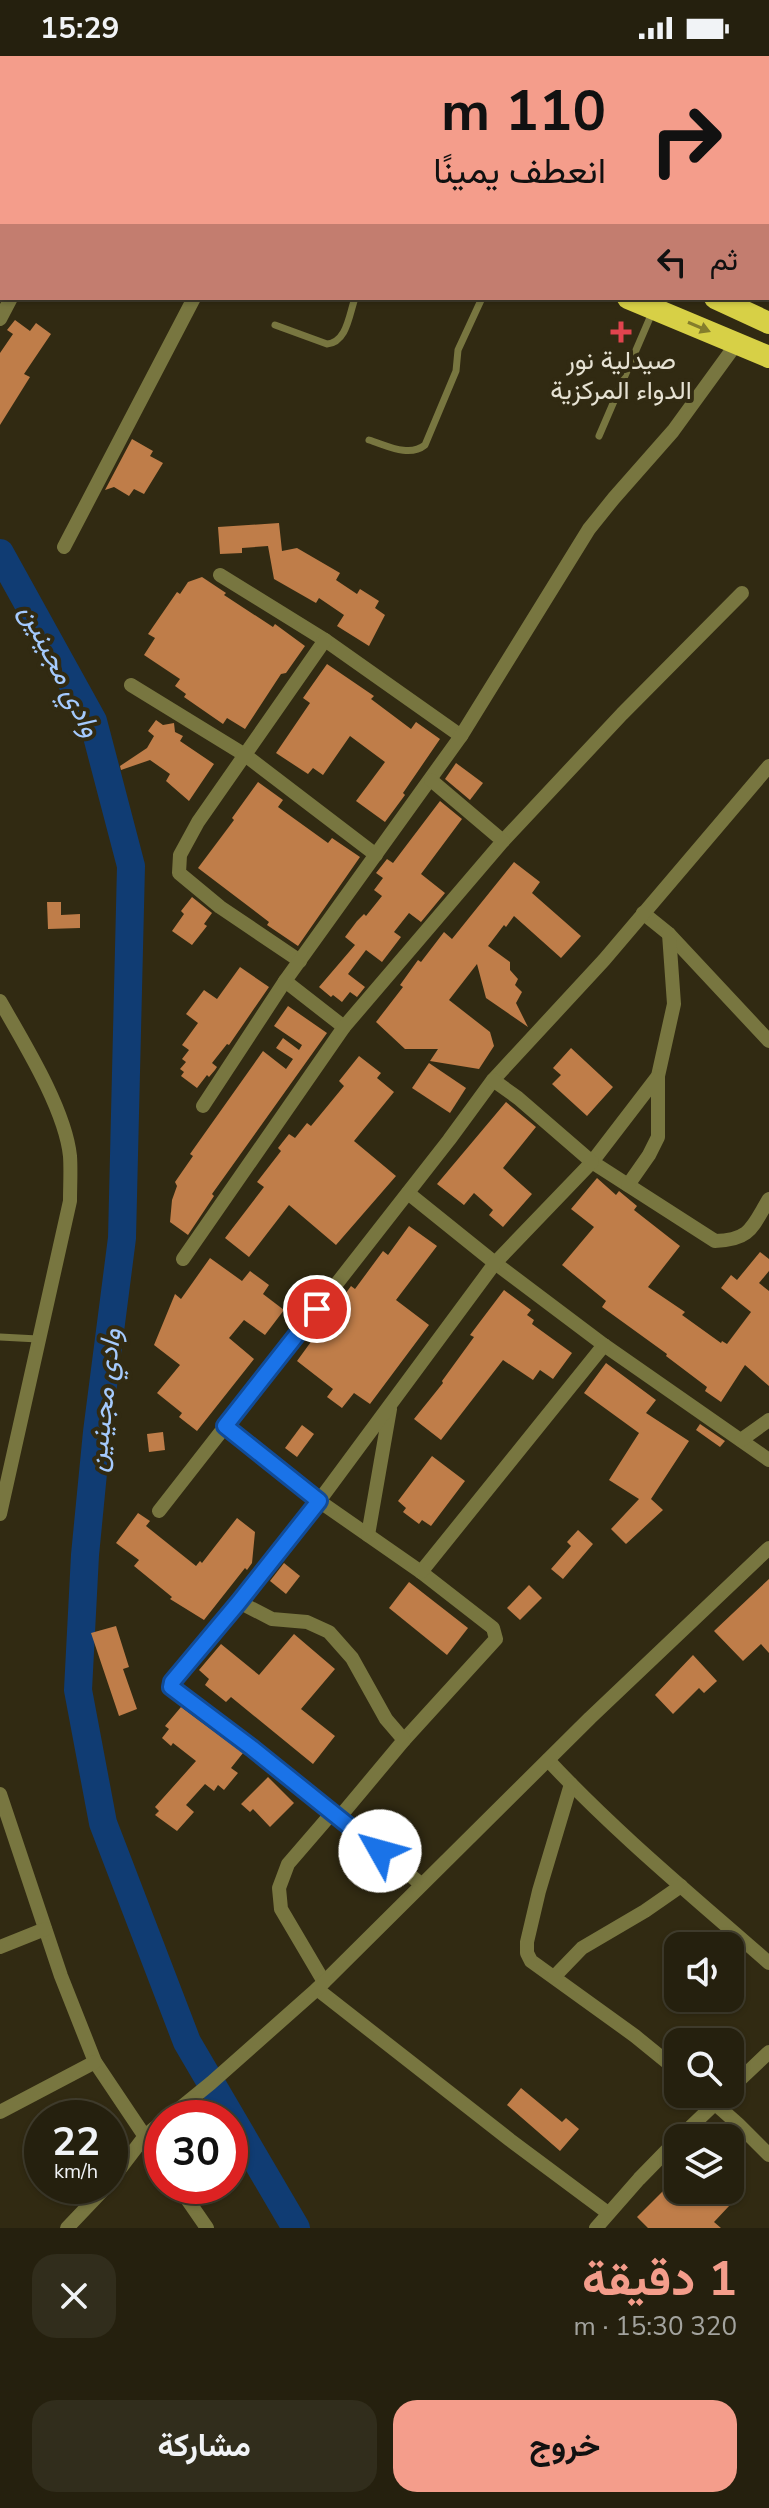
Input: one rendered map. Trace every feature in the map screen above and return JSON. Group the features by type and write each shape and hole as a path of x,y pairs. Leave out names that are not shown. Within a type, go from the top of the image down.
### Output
{"highway":[{"path":"633,300 769,357"},
{"path":"719,300 769,323"}],"street":[{"path":"0,319 10,300"},
{"path":"64,547 193,300"},
{"path":"203,1106 285,981 461,736 589,529 673,431 737,343"},
{"path":"220,575 325,640 461,736"},
{"path":"183,1259 344,1027 503,841 622,714 742,593"},
{"path":"300,961 220,907 179,873 180,855 198,822 325,640"},
{"path":"131,685 245,755 376,855"},
{"path":"159,1511 493,1080 604,960 769,766"},
{"path":"431,780 503,841"},
{"path":"643,913 669,934 769,1041"},
{"path":"628,1185 658,1137 658,1076 674,1004 669,934"},
{"path":"285,981 344,1027"},
{"path":"0,1001 31,1054 62,1125 70,1155 70,1201 0,1514"},
{"path":"421,1884 171,1687 172,1682 319,1501 495,1263 592,1162 658,1076"},
{"path":"493,1080 592,1162 715,1241 734,1241 749,1232 769,1199"},
{"path":"408,1193 604,1345 769,1460"},
{"path":"421,1572 604,1345"},
{"path":"368,1535 391,1404"},
{"path":"741,1440 769,1420"},
{"path":"225,1426 319,1501 421,1572 493,1628 496,1639 288,1864 279,1888 281,1909 321,1985 510,2140 608,2213"},
{"path":"190,2100 321,1985 548,1760 769,1548"},
{"path":"239,1602 272,1619 307,1622 329,1632 352,1658 386,1719 404,1740"},
{"path":"548,1760 681,1886 769,1963"},
{"path":"571,1784 539,1891 527,1953 531,1961 664,2060"},
{"path":"0,1794 45,1929 95,2062 144,2135"},
{"path":"554,1977 582,1948 681,1886"},
{"path":"0,1947 45,1929"},
{"path":"744,2076 769,2052"},
{"path":"0,2112 95,2062"},
{"path":"690,2124 704,2108"},
{"path":"724,2108 769,2155"},
{"path":"128,2158 144,2137"},
{"path":"596,2228 664,2153"},
{"path":"67,2228 89,2204"},
{"path":"190,2204 207,2228"}],"lane":[{"path":"275,325 327,344 335,343 342,336 354,300"},
{"path":"369,440 409,452 418,451 425,445 456,371 458,350 481,300"},
{"path":"599,436 654,308"},
{"path":"0,1337 40,1339"}],"building":[{"path":"15,320 30,331 36,323 51,334 24,374 30,377 0,425 0,353 13,334 7,330"},
{"path":"132,439 153,451 150,456 163,463 144,494 134,489 129,496 114,487 105,490"},
{"path":"279,523 282,551 297,548 340,573 336,580 357,594 360,589 379,601 375,608 385,615 369,646 337,626 344,615 319,598 316,603 274,579 268,546 242,548 242,553 220,554 218,527"},
{"path":"202,577 226,593 224,595 273,627 275,624 305,646 286,673 281,674 245,729 227,718 223,724 184,697 186,694 175,686 180,679 144,655 155,638 148,634 177,592 180,594 188,582"},
{"path":"327,664 374,696 371,699 411,729 416,722 440,739 385,822 356,801 385,762 350,736 323,775 313,768 308,774 276,753 310,703 303,698"},
{"path":"156,720 163,725 174,723 175,732 183,736 180,741 214,764 189,801 166,781 170,774 150,760 121,770 120,766 147,748 154,736 148,731"},
{"path":"456,763 483,783 470,800 445,779"},
{"path":"258,782 283,800 278,807 328,843 332,838 360,857 298,946 267,925 269,922 198,868"},
{"path":"440,801 462,819 421,874 445,893 421,922 409,913 394,932 401,937 382,962 366,950 348,974 365,987 357,997 350,992 342,1002 333,995 331,997 319,987 355,945 345,937 382,896 374,890 383,878 376,873 387,859 393,863"},
{"path":"514,862 540,882 532,893 581,936 561,958 514,916 488,946 510,962 510,970 518,979 515,985 522,992 516,1003 528,1027 486,998 477,964 449,1000 490,1032 494,1046 479,1069 430,1061 438,1049 405,1049 376,1022 403,987 400,985 418,960 421,962 444,932 452,939"},
{"path":"192,897 212,913 204,924 207,926 192,945 172,931"},
{"path":"47,902 61,902 61,915 80,914 80,928 48,929"},
{"path":"240,967 269,987 229,1045 212,1063 217,1067 215,1070 197,1088 181,1076 184,1072 180,1069 186,1062 182,1059 189,1050 182,1045 198,1023 186,1014 204,990 217,999"},
{"path":"288,1006 327,1033 212,1194 214,1196 188,1235 170,1222 177,1186 175,1182 193,1156 190,1154 263,1051 286,1069 293,1059 276,1048 283,1038 299,1050 302,1045 274,1026"},
{"path":"571,1048 613,1087 587,1116 552,1084 561,1075 553,1068"},
{"path":"359,1056 381,1073 377,1078 394,1092 354,1141 396,1176 336,1245 289,1205 249,1257 225,1238 264,1187 257,1182 281,1151 278,1148 289,1134 295,1138 307,1123 311,1126 344,1086 339,1081"},
{"path":"429,1063 466,1088 450,1113 412,1088"},
{"path":"506,1102 536,1127 503,1168 532,1194 503,1227 489,1215 493,1210 474,1193 464,1205 437,1184"},
{"path":"597,1178 616,1195 619,1191 637,1206 634,1210 680,1246 648,1287 685,1312 682,1315 721,1343 727,1344 751,1312 721,1288 731,1275 737,1280 760,1252 769,1259 769,1271 759,1283 769,1291 769,1386 745,1365 721,1402 705,1391 707,1387 667,1354 602,1307 606,1301 562,1265 594,1227 571,1209"},
{"path":"409,1226 437,1246 396,1300 429,1325 370,1404 354,1393 342,1408 327,1397 333,1389 297,1361 313,1339 310,1337 351,1286 355,1289 383,1251 388,1255"},
{"path":"210,1258 242,1281 250,1271 269,1285 263,1294 284,1310 265,1335 244,1320 229,1338 254,1359 197,1431 179,1417 182,1413 157,1393 180,1365 154,1345 175,1294 181,1299"},
{"path":"504,1290 531,1310 527,1315 534,1320 532,1324 572,1353 553,1379 540,1370 533,1380 503,1360 441,1440 414,1419 443,1383 474,1337 470,1335"},
{"path":"606,1363 656,1400 646,1413 689,1441 651,1499 663,1510 626,1544 611,1529 639,1499 609,1480 639,1433 584,1393"},
{"path":"700,1424 725,1441 720,1447 696,1430"},
{"path":"302,1425 314,1434 297,1457 285,1448"},
{"path":"163,1432 165,1450 149,1452 147,1434"},
{"path":"432,1456 465,1481 431,1526 422,1520 419,1524 403,1512 406,1508 398,1501"},
{"path":"138,1513 150,1521 146,1526 196,1566 200,1561 202,1563 237,1518 255,1532 252,1563 204,1620 170,1599 172,1597 134,1566 139,1560 116,1543"},
{"path":"578,1530 593,1544 563,1579 551,1569 571,1546 567,1542"},
{"path":"284,1563 300,1576 286,1594 270,1581"},
{"path":"769,1579 769,1653 761,1644 743,1661 714,1631"},
{"path":"409,1582 468,1628 447,1655 389,1608"},
{"path":"529,1585 542,1598 520,1620 507,1608"},
{"path":"116,1626 129,1667 123,1669 137,1709 119,1716 91,1633"},
{"path":"294,1634 335,1669 301,1709 335,1736 313,1764 231,1697 226,1702 205,1685 209,1679 199,1670 221,1644 259,1675"},
{"path":"693,1655 717,1681 704,1693 699,1688 673,1714 655,1695"},
{"path":"181,1707 243,1753 231,1768 238,1773 224,1790 218,1785 214,1791 205,1784 186,1805 194,1812 177,1831 155,1815 159,1811 155,1807 196,1761 162,1738 169,1729 165,1726"},
{"path":"268,1777 294,1803 270,1827 253,1809 250,1812 241,1804"},
{"path":"521,2088 562,2122 566,2118 579,2129 560,2151 507,2105"},
{"path":"664,2190 664,2204 731,2204 714,2222 721,2228 648,2228 637,2217"}],"waterway":[{"name":"وادي مجينين","path":"0,553 93,721 131,866 122,1238 85,1555 78,1690 103,1823 187,2042 296,2228"}],"place":[{"name":"صيدلية نور الدواء المركزية","path":"621,332"}],"route":[{"path":"317,1309 225,1426 319,1501 171,1687 380,1851"}]}
